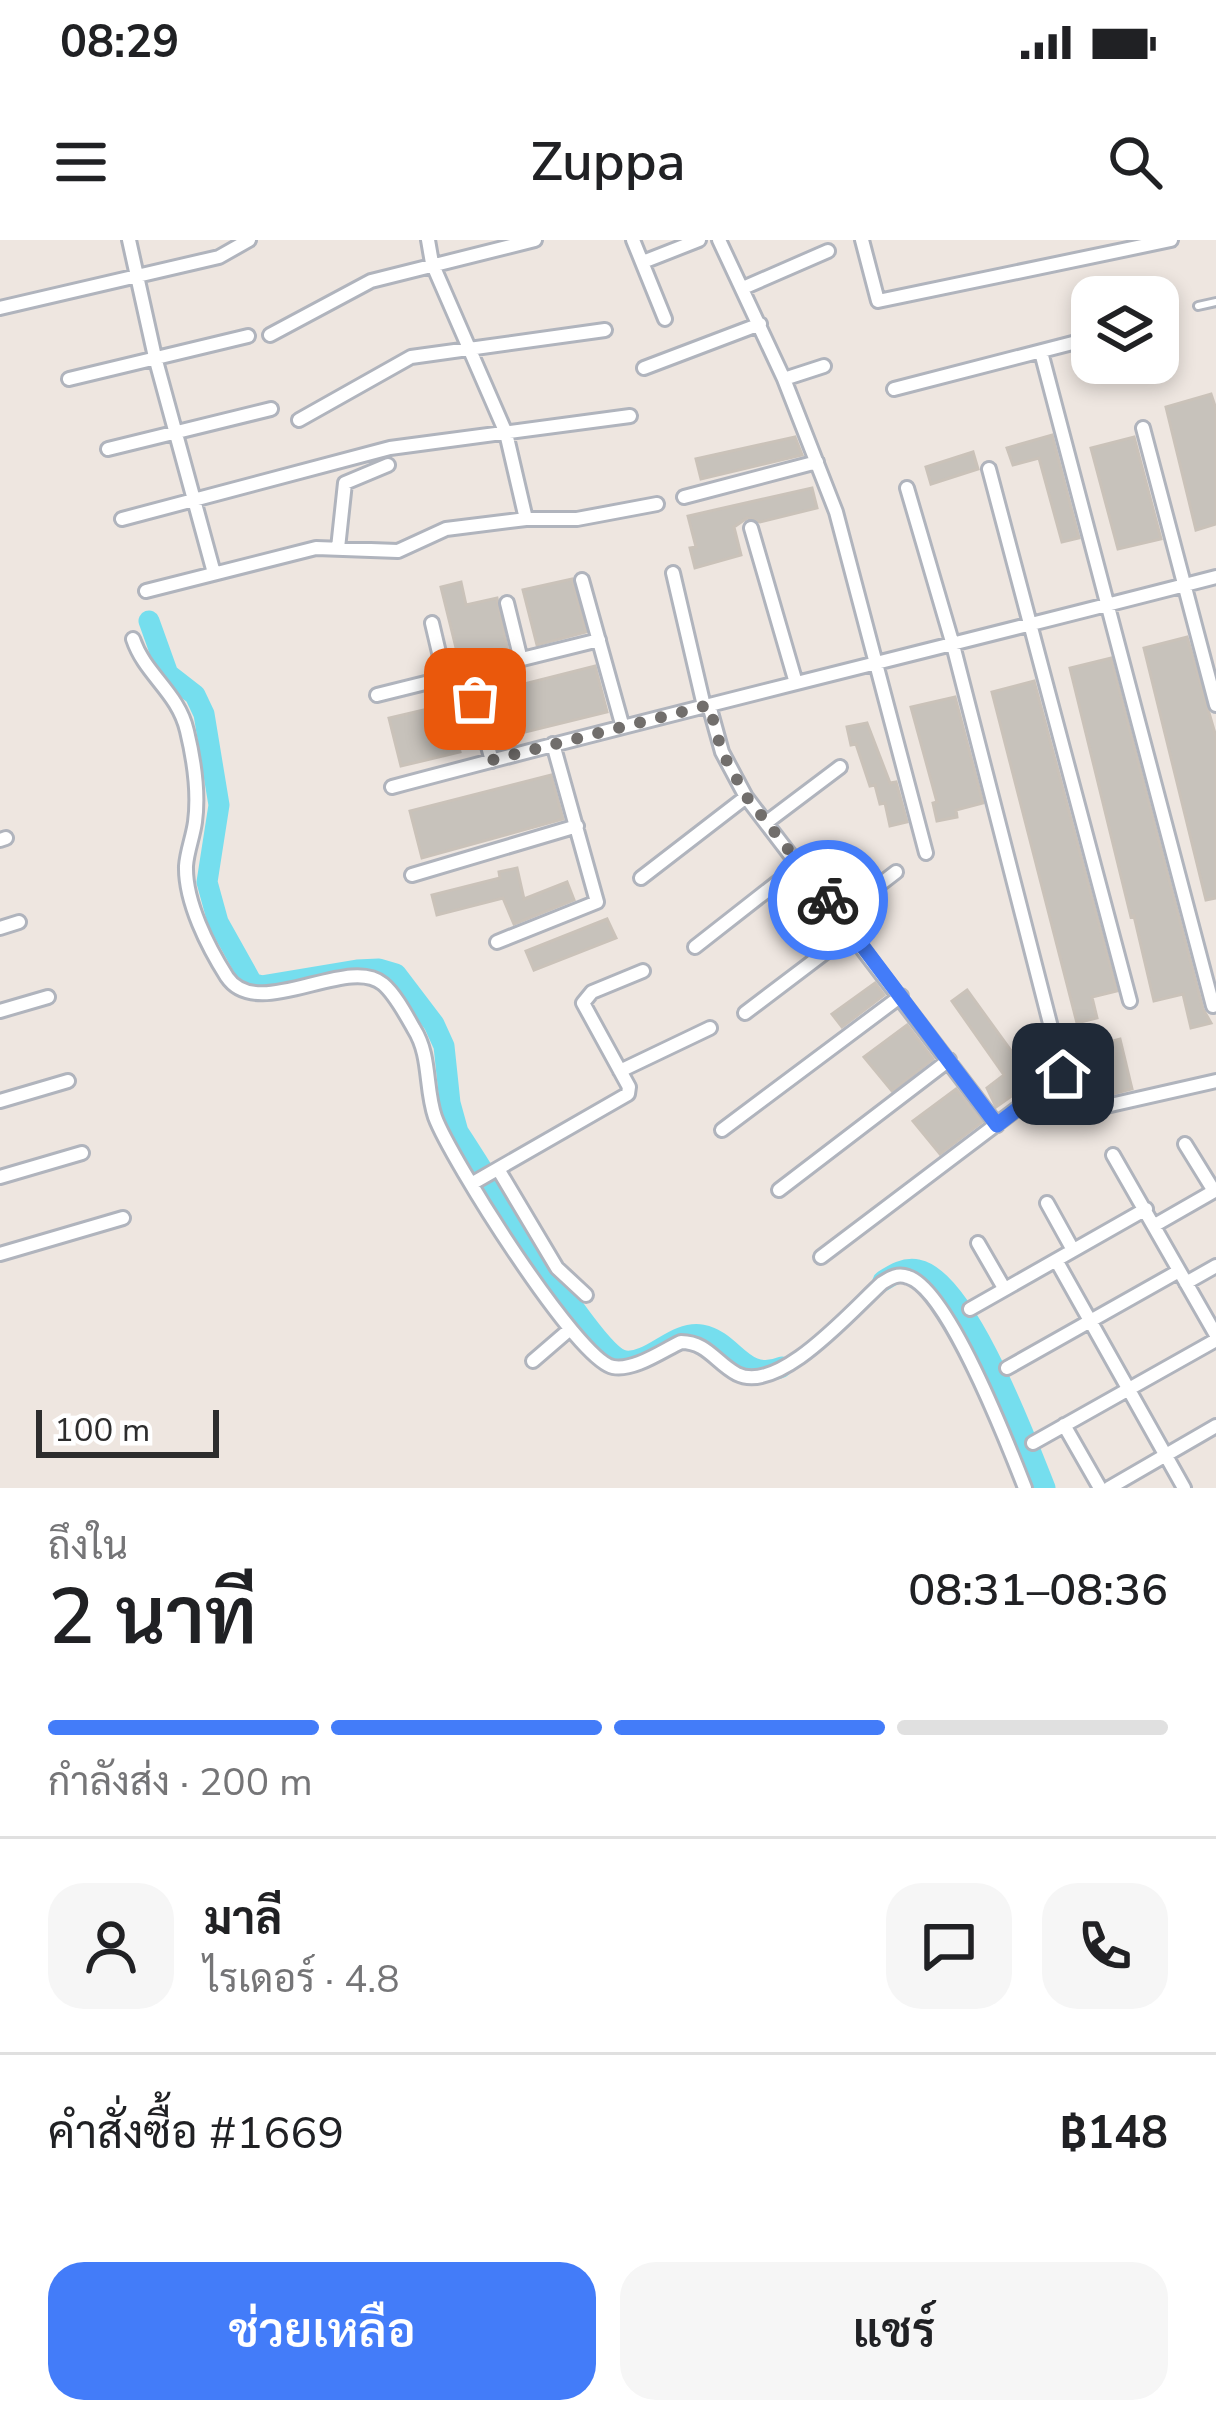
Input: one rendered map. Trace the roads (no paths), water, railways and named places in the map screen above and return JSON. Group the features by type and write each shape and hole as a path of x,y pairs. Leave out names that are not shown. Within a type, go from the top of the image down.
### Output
{"street":[{"path":"129,240 155,357 214,573"},
{"path":"0,308 218,257 249,240"},
{"path":"428,240 432,263 506,433 526,519"},
{"path":"270,334 371,281 535,240"},
{"path":"633,240 665,319"},
{"path":"643,262 698,240"},
{"path":"719,240 784,379 836,512 926,853"},
{"path":"862,240 878,302 1171,240"},
{"path":"743,288 828,251"},
{"path":"644,368 760,324"},
{"path":"298,420 400,362 605,330"},
{"path":"69,379 248,336"},
{"path":"894,389 1071,344"},
{"path":"1041,352 1213,1006"},
{"path":"784,379 824,366"},
{"path":"108,449 272,409"},
{"path":"122,519 390,448 631,416"},
{"path":"1144,428 1216,705"},
{"path":"684,497 817,463"},
{"path":"338,548 345,483 388,465"},
{"path":"989,469 1130,1001"},
{"path":"907,488 1075,1108 1084,1111 1216,1082"},
{"path":"146,592 291,553 338,548 398,550 446,529 526,519 577,519 657,504"},
{"path":"751,528 796,683"},
{"path":"673,573 706,706 722,752 746,796 997,1125"},
{"path":"392,787 622,724 875,666 1216,577"},
{"path":"582,580 622,724"},
{"path":"507,603 520,660"},
{"path":"432,623 445,678"},
{"path":"133,639 140,660 170,692 185,723 197,800 186,868 188,884 226,975 243,991 256,993 360,977 379,980 421,1041 433,1111 569,1330 593,1357 608,1367 622,1368 691,1342 733,1372 755,1379 807,1352 892,1276 907,1276 945,1317 981,1382 1025,1488"},
{"path":"376,695 599,640"},
{"path":"475,699 492,760"},
{"path":"497,942 597,902 553,744"},
{"path":"767,822 841,767"},
{"path":"641,878 746,796"},
{"path":"412,874 577,826"},
{"path":"695,947 801,864"},
{"path":"839,916 896,872"},
{"path":"0,928 19,922"},
{"path":"745,1013 852,932"},
{"path":"476,1181 624,1097 629,1088 583,1003 592,992 643,971"},
{"path":"722,1130 901,996"},
{"path":"0,1011 48,997"},
{"path":"620,1071 710,1028"},
{"path":"779,1190 949,1060"},
{"path":"821,1257 1063,1074"},
{"path":"0,1101 68,1081"},
{"path":"1155,1225 1215,1191 1185,1144"},
{"path":"0,1177 82,1153"},
{"path":"1033,1443 1216,1338 1113,1155"},
{"path":"497,1169 557,1268 586,1295"},
{"path":"1047,1203 1072,1250"},
{"path":"970,1309 1146,1209"},
{"path":"0,1254 123,1218"},
{"path":"978,1244 1004,1288"},
{"path":"1056,1260 1184,1488"},
{"path":"1007,1368 1183,1277 1216,1266"},
{"path":"533,1361 569,1330"},
{"path":"1064,1425 1104,1488 1216,1426"}],"lane":[{"path":"1198,306 1216,302"}],"waterway":[{"path":"149,621 168,674 195,695 204,714 219,805 207,882 218,922 252,983 261,986 357,970 396,974 434,1024 444,1046 458,1132 565,1296 610,1351 625,1361 635,1361 682,1337 702,1335 758,1370 782,1367"},
{"path":"883,1281 904,1270 918,1270 936,1280 956,1302 993,1366 1045,1488"}]}
